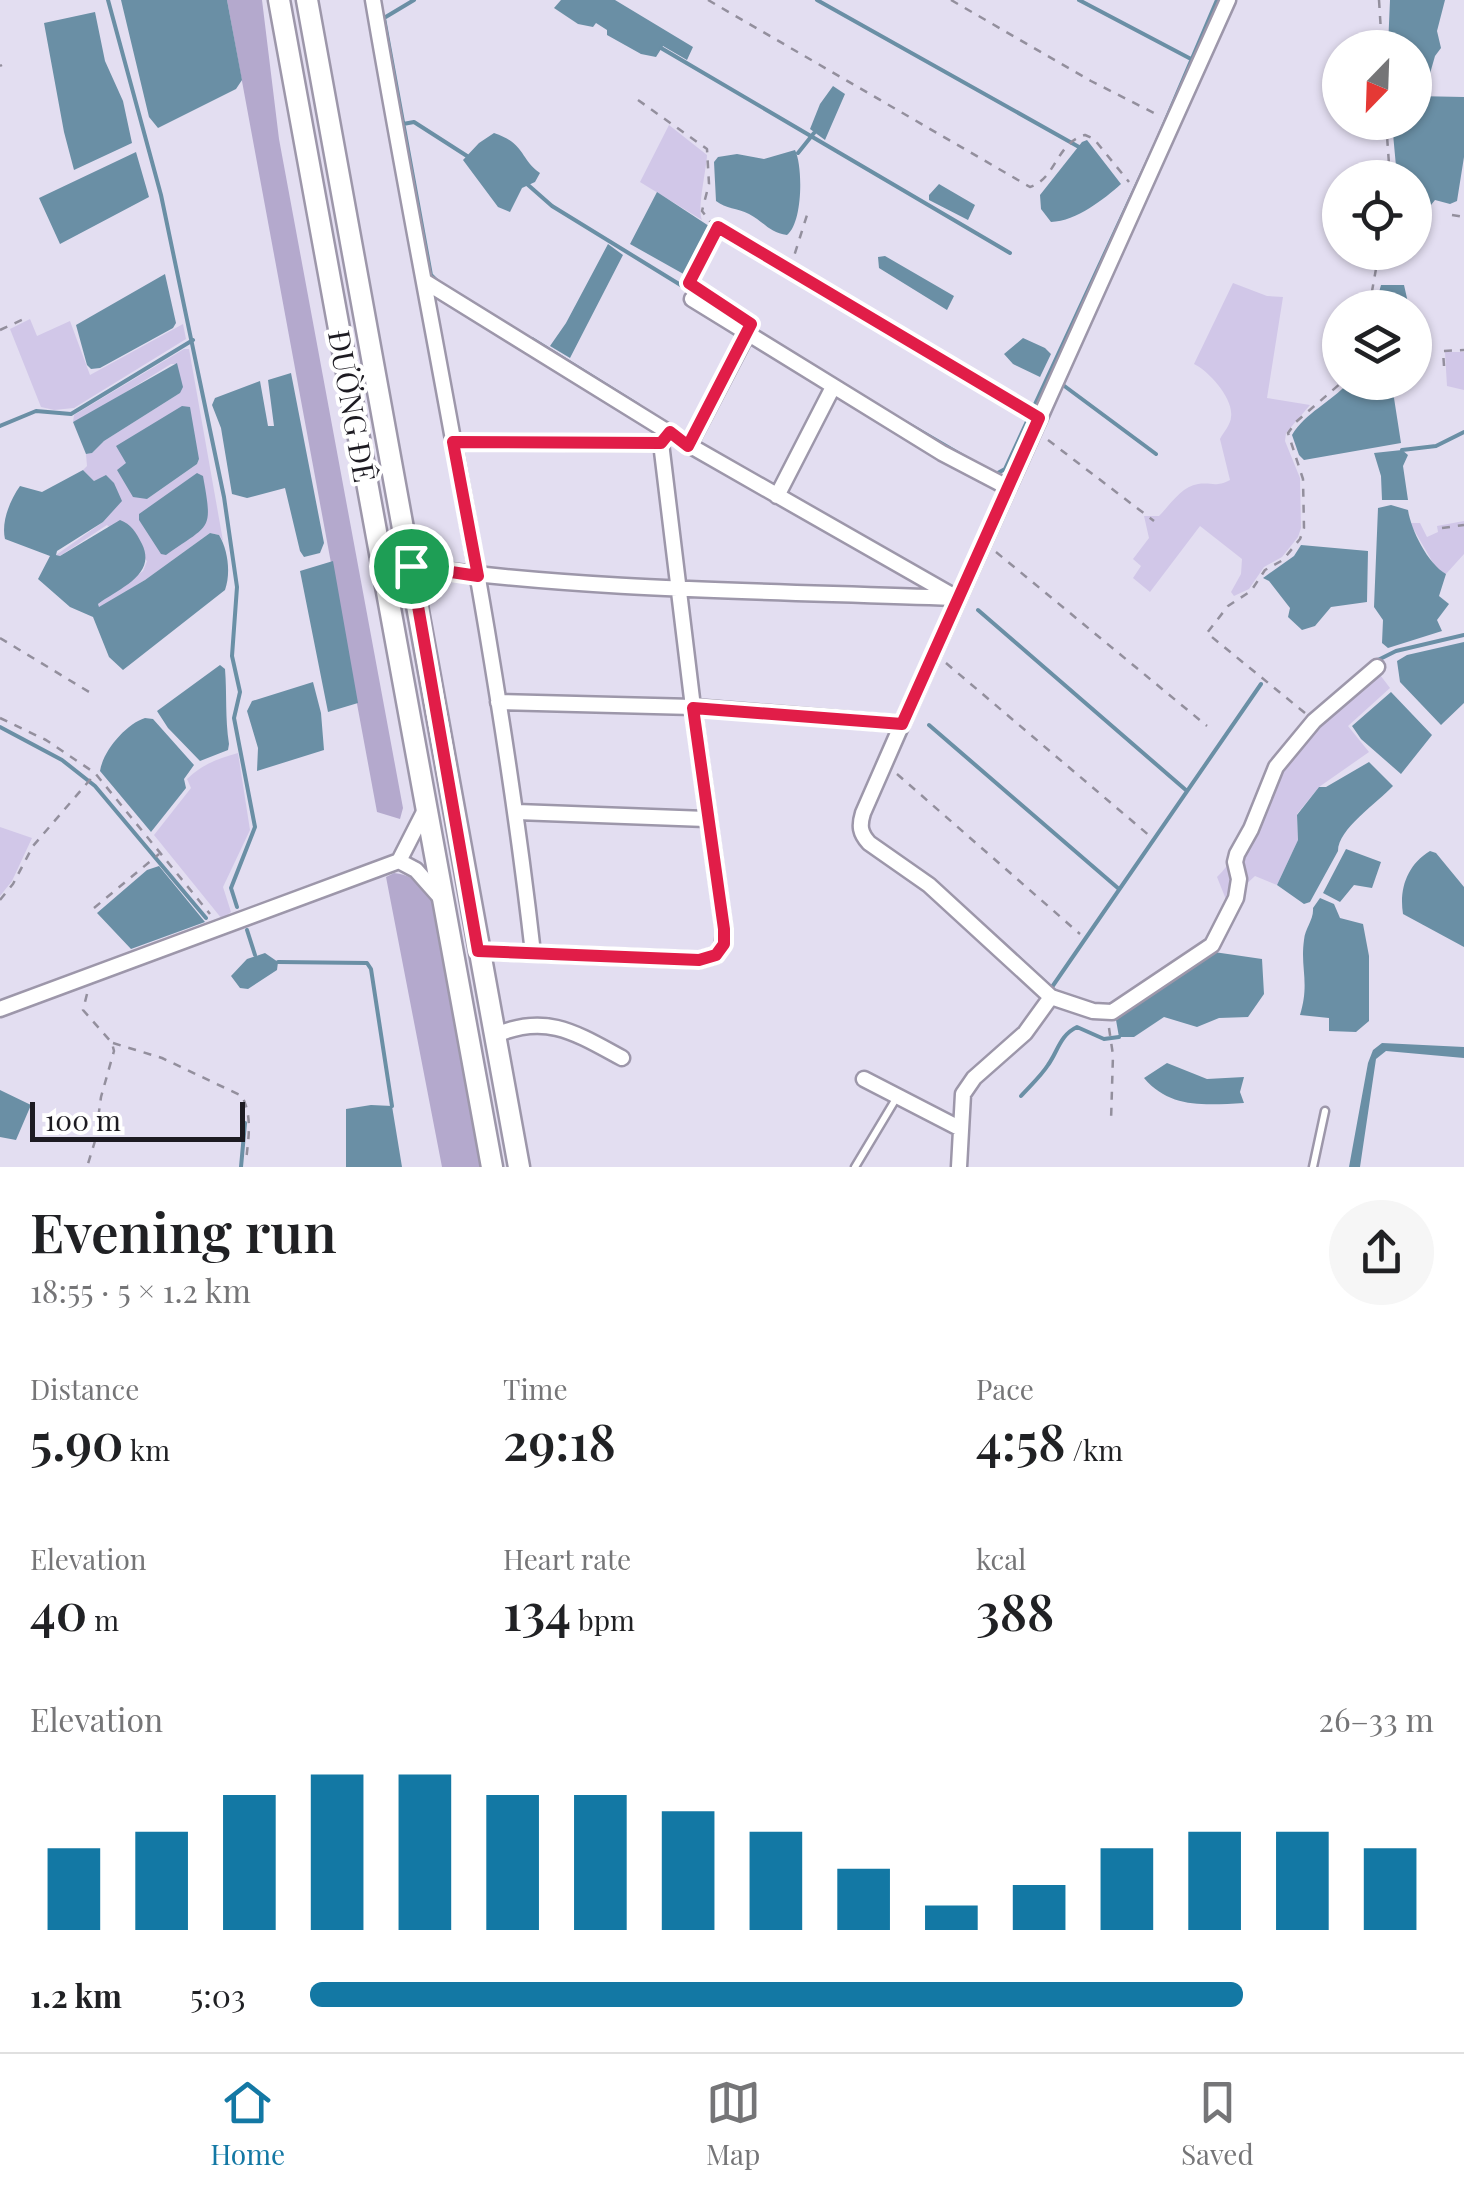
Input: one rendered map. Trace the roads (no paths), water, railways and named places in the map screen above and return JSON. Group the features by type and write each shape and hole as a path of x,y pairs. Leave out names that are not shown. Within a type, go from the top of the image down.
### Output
{"street":[{"name":"ĐƯỜNG ĐÊ","path":"278,0 492,1167"},
{"name":"ĐƯỜNG ĐÊ","path":"307,0 520,1167"},
{"path":"372,0 478,576 517,812 534,953"},
{"path":"1228,0 957,598 863,814 862,834 929,885 1051,997 1102,1014 1112,1012 1212,945 1236,898 1237,854 1276,767 1314,720 1377,667"},
{"path":"424,281 666,438 688,446 957,598"},
{"path":"691,292 833,387 1007,487"},
{"path":"688,446 748,332"},
{"path":"778,496 833,387"},
{"path":"453,442 666,438"},
{"path":"478,951 699,960 716,955 724,944 677,588 666,438"},
{"path":"405,691 411,566 478,576 677,588 957,598"},
{"path":"498,702 693,708 902,724"},
{"path":"0,1009 399,861 428,803"},
{"path":"517,812 706,820"},
{"path":"399,861 416,870 444,905"},
{"path":"959,1167 963,1094 1025,1033 1051,997"},
{"path":"496,1036 516,1026 552,1025 622,1058"},
{"path":"864,1079 959,1128"}],"lane":[{"path":"855,1167 898,1096"},
{"path":"1313,1167 1325,1110"}],"water":[{"path":"121,0 227,0 242,80 236,89 158,128 149,117"},
{"path":"561,0 615,0 693,47 687,60 663,46 656,57 641,54 607,35 607,30 596,23 593,27 578,24 554,8"},
{"path":"1390,0 1445,0 1437,31 1441,48 1432,66 1432,30 1389,30"},
{"path":"95,12 105,61 123,101 132,143 74,170 44,23"},
{"path":"833,86 845,94 825,140 810,129"},
{"path":"1432,96 1464,97 1464,157 1457,201 1450,204 1435,200 1432,204 1432,160 1395,160 1394,140 1432,140"},
{"path":"494,133 512,142 540,173 535,182 522,188 510,212 498,207 463,160"},
{"path":"1087,140 1121,184 1080,213 1051,222 1041,209 1040,195"},
{"path":"795,150 800,194 796,219 787,235 716,201 714,162 718,157 737,154 764,159"},
{"path":"136,152 149,197 60,244 39,198"},
{"path":"939,184 975,205 968,220 929,200"},
{"path":"657,192 712,228 687,276 630,244"},
{"path":"608,244 623,255 570,358 550,346"},
{"path":"885,256 954,296 947,310 879,268 878,257"},
{"path":"165,274 176,323 173,328 100,368 91,369 76,325"},
{"path":"1381,285 1404,285 1405,290 1380,290"},
{"path":"1023,338 1051,354 1040,377 1013,364 1004,354"},
{"path":"177,363 183,387 180,393 86,454 73,422"},
{"path":"291,373 324,543 320,553 304,557 285,488 247,498 232,494 221,428 212,405 215,398 260,381 268,426 274,426 268,380"},
{"path":"1329,400 1394,400 1401,443 1304,460 1292,435"},
{"path":"182,406 190,407 197,464 147,499 133,497 117,470 126,463 116,446"},
{"path":"1402,450 1408,455 1403,466 1408,500 1382,500 1381,476 1374,453"},
{"path":"83,470 94,481 106,475 122,501 103,522 56,555 120,520 135,532 145,555 134,580 99,607 145,580 210,533 219,535 226,555 225,590 123,670 109,657 93,617 70,607 38,579 50,556 5,539 7,511 20,486 42,492"},
{"path":"197,473 203,476 206,494 205,524 166,555 161,554 139,514"},
{"path":"1391,505 1408,510 1421,546 1446,574 1439,596 1449,604 1437,620 1442,631 1388,648 1382,643 1383,620 1374,607 1378,508"},
{"path":"1301,545 1368,551 1367,602 1331,607 1315,626 1302,630 1288,617 1290,608 1263,578 1294,556"},
{"path":"333,561 358,703 328,712 300,571"},
{"path":"1464,642 1464,703 1441,725 1400,682 1397,661 1407,655"},
{"path":"220,665 225,669 228,750 200,761 157,711"},
{"path":"313,682 324,750 257,771 258,748 247,711 252,701"},
{"path":"1391,692 1432,735 1401,774 1352,726"},
{"path":"145,718 153,719 194,765 184,779 186,788 151,832 100,771 116,739"},
{"path":"1369,762 1393,786 1344,834 1310,902 1304,904 1277,885 1298,840 1297,815 1319,787 1326,787"},
{"path":"1346,849 1381,862 1372,888 1354,885 1340,902 1323,893"},
{"path":"1430,851 1464,887 1464,947 1403,914 1406,878"},
{"path":"159,866 205,922 131,949 97,913 147,870"},
{"path":"1320,898 1334,904 1340,918 1363,924 1369,956 1369,1021 1356,1032 1329,1031 1329,1018 1300,1015 1305,936"},
{"path":"1214,952 1262,959 1264,994 1248,1017 1219,1018 1197,1027 1164,1017 1134,1037 1119,1037 1116,1020"},
{"path":"265,953 278,962 277,970 248,989 240,988 231,976 247,959"},
{"path":"1382,1043 1464,1047 1464,1058 1386,1051 1376,1059 1360,1167 1349,1167 1368,1063 1373,1050"},
{"path":"1167,1063 1207,1079 1244,1077 1240,1092 1244,1103 1190,1103 1165,1095 1144,1078"},
{"path":"0,1090 31,1105 16,1140 0,1137"},
{"path":"392,1106 402,1167 346,1167 346,1109"}],"waterway":[{"path":"108,0 161,195 224,497 237,587 232,656 240,692 234,718 255,827 231,888 237,907"},
{"path":"414,0 384,18 431,275 438,282"},
{"path":"817,0 1079,147"},
{"path":"1079,0 1191,59"},
{"path":"996,474 1005,469 1156,143 1217,0"},
{"path":"661,48 1010,253"},
{"path":"403,124 414,122 467,156"},
{"path":"798,153 814,133"},
{"path":"527,184 552,206 692,292"},
{"path":"532,339 638,405"},
{"path":"0,426 36,411 71,414 193,340"},
{"path":"1059,382 1156,454"},
{"path":"905,422 970,460"},
{"path":"1402,450 1436,446 1464,432"},
{"path":"978,610 1187,791"},
{"path":"1376,661 1396,651 1464,635"},
{"path":"1052,987 1261,684"},
{"path":"929,725 1119,889"},
{"path":"0,727 62,760 95,786 206,918"},
{"path":"247,930 255,955"},
{"path":"995,936 1055,991 1068,996"},
{"path":"278,962 367,963 392,1106"},
{"path":"1021,1096 1071,1030 1077,1027 1104,1039 1119,1037"},
{"path":"241,1167 245,1123"}]}
